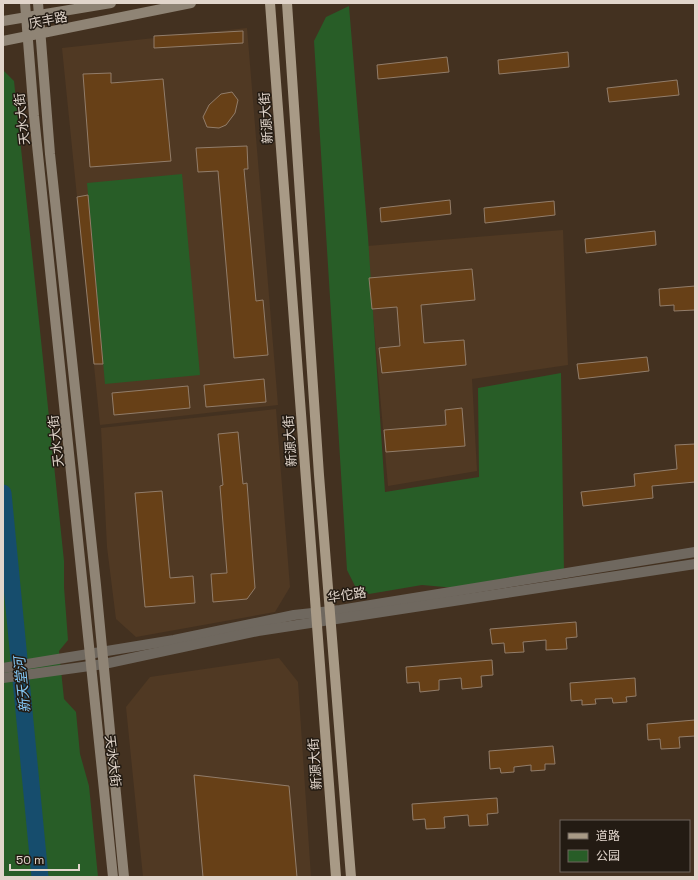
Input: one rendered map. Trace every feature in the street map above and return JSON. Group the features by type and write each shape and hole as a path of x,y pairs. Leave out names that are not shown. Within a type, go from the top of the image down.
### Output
{"main road":[{"name":"天水大街","path":"26,3 27,37 85,596 90,666 113,877"},
{"name":"天水大街","path":"38,3 39,34 104,664 124,877"},
{"name":"庆丰路","path":"3,21 111,3"},
{"name":"庆丰路","path":"3,41 191,3"},
{"name":"新源大街","path":"270,3 336,877"},
{"name":"新源大街","path":"287,3 330,616 351,877"}],"street":[{"name":"华佗路","path":"330,616 695,552"},
{"name":"华佗路","path":"3,678 104,664 317,618 695,564"},
{"name":"华佗路","path":"3,668 174,640 294,615 317,618"}],"shaded area":[{"path":"247,28 278,405 100,425 62,48"},
{"path":"563,230 568,365 472,379 477,471 388,486 367,246"},
{"path":"276,409 290,587 275,612 136,637 116,619 107,547 101,428"},
{"path":"279,658 298,682 311,877 143,877 126,707 150,677"}],"green space":[{"path":"349,6 368,237 385,492 479,477 478,388 561,373 564,572 467,589 422,585 369,594 355,586 347,570 314,41 326,17"},
{"path":"3,70 14,81 64,561 64,587 68,640 59,651 64,699 76,712 80,754 89,786 98,877 3,877"},
{"path":"182,174 200,375 105,384 87,183"}],"building":[{"path":"243,31 243,43 154,48 154,36"},
{"path":"568,52 569,67 499,74 498,60"},
{"path":"447,57 449,72 378,79 377,65"},
{"path":"111,73 111,83 163,79 171,161 90,167 83,74"},
{"path":"677,80 679,95 609,102 607,88"},
{"path":"232,92 238,100 235,113 226,125 219,128 207,127 203,117 209,105 221,94"},
{"path":"247,146 248,169 244,169 256,301 263,300 268,355 234,358 218,171 198,172 196,148"},
{"path":"88,195 103,364 94,364 77,197"},
{"path":"450,200 451,214 381,222 380,208"},
{"path":"554,201 555,215 485,223 484,208"},
{"path":"655,231 656,245 586,253 585,239"},
{"path":"472,269 475,300 421,305 424,343 464,340 466,365 382,373 379,348 400,346 397,307 372,309 369,278"},
{"path":"695,286 695,310 674,311 674,305 660,306 659,289"},
{"path":"647,357 649,371 579,379 577,364"},
{"path":"264,379 266,402 206,407 204,385"},
{"path":"188,386 190,408 114,415 112,393"},
{"path":"462,408 465,446 386,452 384,430 446,425 445,410"},
{"path":"238,432 243,484 247,483 255,588 247,599 213,602 211,574 227,573 220,486 223,485 218,434"},
{"path":"695,444 695,482 652,486 653,498 583,506 581,492 635,486 634,474 677,469 675,445"},
{"path":"162,491 170,578 193,576 195,603 145,607 135,493"},
{"path":"576,622 577,637 566,638 567,649 546,650 546,640 523,642 524,652 505,653 504,643 492,644 490,629"},
{"path":"492,660 493,675 481,676 482,687 462,689 461,678 439,680 439,690 420,692 419,682 407,683 406,667"},
{"path":"635,678 636,696 626,697 627,702 613,703 612,698 595,699 596,704 582,705 582,700 571,701 570,683"},
{"path":"695,720 695,736 679,737 680,748 661,749 660,739 648,740 647,724"},
{"path":"553,746 555,764 545,764 545,770 531,771 531,765 514,767 514,772 501,773 500,768 490,769 489,751"},
{"path":"194,775 289,786 297,877 203,877"},
{"path":"497,798 498,813 487,814 488,825 469,826 468,815 444,817 445,828 426,829 425,819 413,820 412,804"}],"waterway":[{"name":"新天堂河","path":"3,493 40,877"}]}
